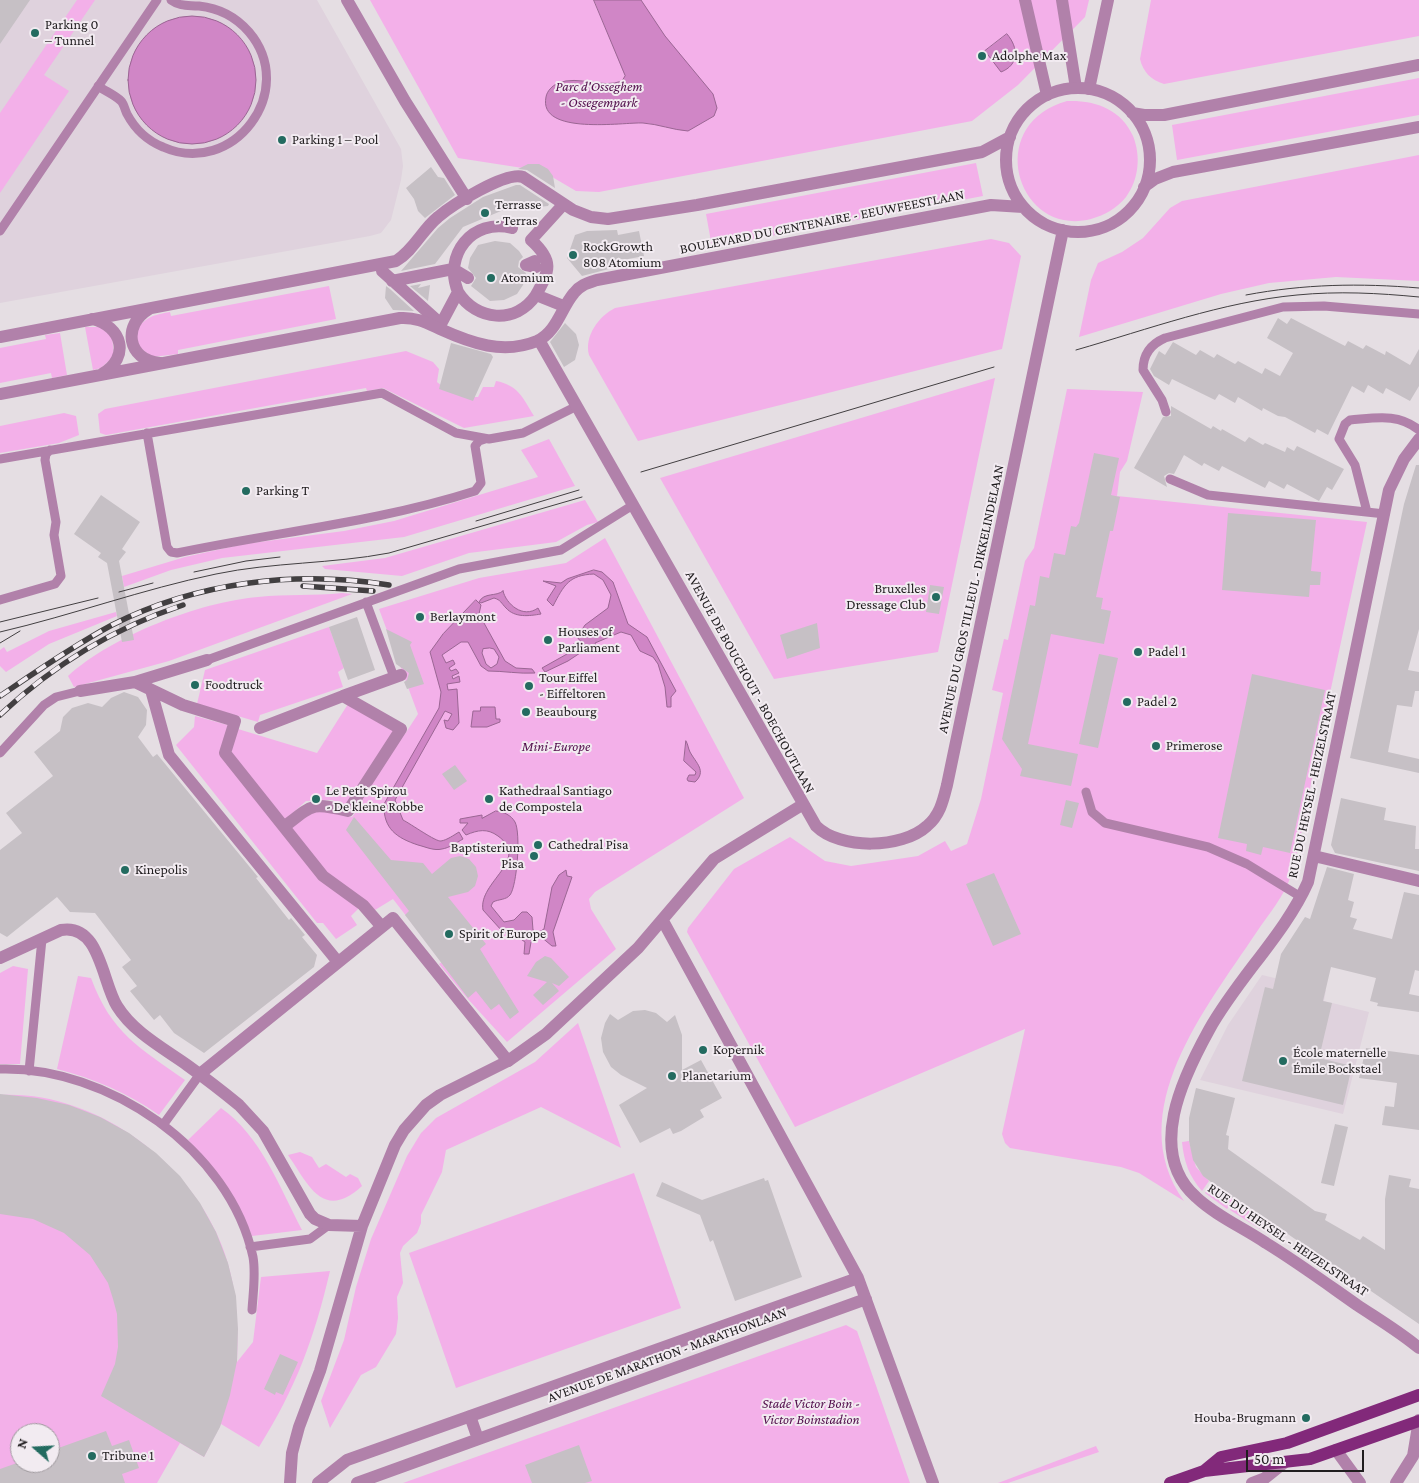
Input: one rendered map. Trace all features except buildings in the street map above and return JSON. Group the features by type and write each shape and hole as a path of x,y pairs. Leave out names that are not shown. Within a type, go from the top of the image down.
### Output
{"main road":[{"path":"1204,1471 1221,1457 1287,1444 1419,1395"},
{"path":"1170,1483 1204,1471 1310,1459 1419,1421"}],"street":[{"path":"347,0 405,101 467,199"},
{"path":"1026,0 1047,95"},
{"path":"1062,0 1082,88"},
{"path":"1082,88 1108,0"},
{"path":"1132,113 1164,115 1419,65"},
{"path":"1082,88 1112,97 1132,113 1140,123 1150,161 1144,187 1131,208 1112,223 1088,231 1063,230 1041,222 1023,207 1016,196 1007,173 1006,161 1010,136 1022,115 1047,95 1082,88"},
{"path":"1144,187 1155,179 1173,172 1419,127"},
{"path":"0,337 151,308 381,268 406,255 436,218 492,184 518,175 573,210 600,218 639,215 982,152 1010,136"},
{"name":"BOULEVARD DU CENTENAIRE - EEUWFEESTLAAN","path":"539,340 555,323 573,293 582,286 597,280 991,205 1023,207"},
{"path":"512,228 494,226 472,234 457,252 453,269 458,292 474,309 496,316 519,311 536,295 548,272 542,264 545,253 531,240 561,206"},
{"name":"AVENUE DU GROS TILLEUL - DIKKELINDELAAN","path":"802,805 822,833 839,841 856,844 914,836 928,825 940,811 949,776 1063,230"},
{"path":"381,268 392,281 441,324 458,292"},
{"path":"392,281 453,269 468,278"},
{"path":"536,295 561,305"},
{"path":"151,308 135,322 131,335 132,342 135,349 145,359 164,363"},
{"path":"0,394 400,318 423,321 478,345 508,347 539,340"},
{"path":"92,319 111,328 120,344 116,362 100,375"},
{"name":"AVENUE DE BOUCHOUT - BOECHOUTLAAN","path":"290,1483 292,1453 299,1426 320,1371 362,1226 395,1145 414,1117 440,1095 529,1047 621,966 664,921 714,859 802,805 539,340"},
{"name":"RUE DU HEYSEL - HEIZELSTRAAT","path":"1419,439 1395,474 1308,882 1301,898 1224,1004 1200,1046 1174,1109 1171,1138 1176,1163 1188,1187 1202,1202 1269,1244 1419,1348"},
{"path":"80,691 135,682 206,660"},
{"path":"260,728 398,676"},
{"path":"135,682 183,705 235,721 225,753 324,876 363,904 382,927"},
{"path":"151,690 169,755 338,962"},
{"path":"284,827 309,807 326,806 348,811 401,729 343,696"},
{"path":"1314,856 1419,880"},
{"path":"200,1074 394,918 508,1060"},
{"path":"664,921 858,1278 933,1483"},
{"path":"0,958 66,930 81,933 92,944 112,996 126,1017 144,1034 200,1074 252,1118 273,1147 310,1214 315,1219 329,1224 362,1226"},
{"name":"AVENUE DE MARATHON - MARATHONLAAN","path":"318,1483 347,1460 858,1278"},
{"name":"AVENUE DE MARATHON - MARATHONLAAN","path":"357,1483 866,1298"},
{"path":"470,1416 478,1439"},
{"path":"1396,1483 1414,1456 1419,1421"},
{"path":"1336,1450 1360,1483"},
{"path":"1252,1483 1270,1475 1286,1462"}],"lane":[{"path":"0,231 157,0"},
{"path":"98,86 122,102 133,124 141,133 162,147 174,151 192,154 223,147 252,124 263,101 265,89 264,64 256,42 241,24 220,12 198,6 182,7 171,0"},
{"path":"1166,412 1162,400 1143,370 1145,358 1151,348 1165,338 1283,307 1324,306 1419,314"},
{"path":"0,458 382,393 456,433 485,439"},
{"path":"148,433 167,547 171,552 177,553 255,537 378,518 475,491 480,483 475,446 479,441 523,433 577,406"},
{"path":"1367,512 1355,465 1339,439 1345,424 1350,420 1390,417 1407,421 1419,430"},
{"path":"0,600 55,584 61,576 54,535 56,522 45,460 46,454 50,450"},
{"path":"1170,479 1208,495 1385,514"},
{"path":"206,660 459,569 561,550 632,505"},
{"path":"366,602 398,676"},
{"path":"0,753 44,705 56,697 80,691"},
{"path":"1086,792 1092,812 1105,823 1208,847 1246,864 1301,898"},
{"path":"29,1070 42,939"},
{"path":"0,1069 29,1070 58,1075 105,1091 135,1106 163,1125 194,1154 222,1189 241,1224 250,1247 254,1266 252,1310"},
{"path":"163,1125 200,1074"},
{"path":"250,1247 310,1239 329,1224"}],"shaded area":[{"path":"0,0 317,0 401,149 403,166 391,220 381,233 370,236 0,303"},
{"path":"594,0 641,0 665,36 713,94 717,108 714,116 688,131 643,123 584,124 568,122 555,117 547,109 546,97 556,84 574,80 607,84 622,81 625,76"},
{"path":"192,16 216,21 237,35 251,56 256,80 251,104 237,125 216,139 192,144 168,139 147,125 133,104 128,80 133,56 147,35 168,21"},
{"path":"1007,34 1014,45 1015,56 1011,65 1001,72 985,51"},
{"path":"594,570 602,572 613,582 628,624 647,637 676,691 671,697 671,707 667,707 665,687 658,664 653,657 640,651 631,635 621,632 595,643 596,646 592,649 589,645 586,648 577,637 585,625 608,608 611,595 603,580 594,574 579,576 568,582 553,606 547,600 556,586 543,581 561,583 567,579"},
{"path":"503,591 511,605 527,612 538,608 541,614 518,615 494,598 479,602 484,597"},
{"path":"476,600 481,605 479,614 505,661 516,668 532,669 535,673 488,671 481,666 468,642 461,642 442,655 446,663 453,660 455,664 449,668 451,671 456,669 459,673 452,676 453,679 459,676 460,682 447,684 448,690 457,689 459,723 453,730 446,728 444,720 448,721 452,714 445,711 395,800 403,820 438,841 448,839 459,832 463,839 447,848 436,850 398,836 386,820 384,804 439,708 441,692 430,652 443,634","holes":["483,649 494,649 499,657 497,664 491,668 486,664 482,653"]},
{"path":"574,644 580,653 545,672 542,668 567,654"},
{"path":"481,707 495,707 496,719 500,719 500,722 487,727 471,727 473,711 480,711"},
{"path":"686,741 700,771 695,782 688,781 687,779 689,775 695,775 696,772 684,761"},
{"path":"496,811 507,814 515,822 518,837 517,859 515,881 510,895 493,902 491,906 504,922 514,920 522,912 527,912 532,917 533,930 539,932 544,929 552,887 559,875 566,870 567,876 572,877 553,932 556,946 552,946 540,936 531,942 529,954 524,954 525,942 515,935 502,931 483,910 488,890 506,863 509,854 507,845 498,836 490,832 482,831 466,835 462,830 468,823 460,823 460,819 482,815 482,818"},
{"name":"École maternelle Émile Bockstael","path":"1262,975 1326,990 1324,1001 1369,1012 1343,1114 1200,1080 1228,1025"}],"green space":[{"path":"77,0 95,0 44,75 69,91 0,193 0,113"},
{"name":"Parc d'Osseghem - Ossegempark","path":"370,0 1089,0 1085,17 1018,85 972,121 599,192 576,191 542,171 458,158"},
{"path":"1151,0 1419,0 1419,36 1164,84 1148,75 1140,59"},
{"path":"1419,78 1419,115 1177,160 1172,125"},
{"path":"1067,101 1087,102 1106,108 1122,119 1136,144 1138,159 1136,175 1126,197 1115,208 1091,219 1066,220 1044,212 1029,196 1020,176 1018,154 1025,132 1041,114"},
{"path":"1419,155 1419,281 1336,277 1269,283 1221,294 1079,337 1091,280 1098,263 1122,252 1143,238 1170,208 1182,201"},
{"path":"976,163 983,196 712,247 706,214"},
{"path":"991,239 1009,243 1021,256 1002,349 638,441 589,355 589,341 594,327 603,316 615,308"},
{"path":"329,286 336,319 178,350 178,354 152,357 138,346 136,330 143,322 154,316 170,312 171,316"},
{"path":"85,327 99,327 112,336 114,356 101,368 93,370"},
{"path":"60,333 67,375 52,378 51,373 0,383 0,348 46,339 45,335"},
{"path":"406,351 433,362 439,369 437,382 456,392 478,397 483,387 494,387 496,381 510,386 527,403 534,416 464,428 383,388 367,391 366,388 106,435 100,433 98,414 105,409"},
{"path":"995,378 938,652 774,679 660,478"},
{"name":"Primerose","path":"1067,389 1143,392 1127,461 1120,472 1117,496 1367,522 1302,832 1291,875 1280,898 1195,1027 1178,1062 1166,1097 1162,1132 1167,1167 1184,1201 1139,1173 1121,1167 1010,1148 1005,1143 1002,1134 1025,1029 795,1127 687,932 688,928 734,869 790,837 825,861 851,866 918,856 945,841 951,851 967,844 981,799 1003,693 992,690 1004,639 1008,640 1025,561 1034,548"},
{"path":"64,413 76,416 79,435 59,443 0,453 0,426"},
{"path":"549,439 575,486 404,537 222,558 171,570 124,587 122,576 185,557 244,544 344,531 394,521 538,477 521,450"},
{"path":"585,500 598,522 587,525 556,542 469,553 402,576 325,569 322,566 385,558"},
{"name":"Mini-Europe","path":"605,538 744,798 595,892 589,899 591,909 616,949 507,1042 439,964 442,962 393,899 375,910 326,874 290,826 310,810 331,810 352,817 358,809 332,800 306,801 284,821 232,753 232,746 238,729 317,753 348,704 405,734 418,714 379,609 479,578 566,563"},
{"path":"352,594 169,661 74,687 68,676 86,661 132,635 157,623 210,606 258,597"},
{"path":"116,612 117,616 49,644 6,672 0,666 0,650 4,647 7,652 49,631"},
{"path":"329,627 344,668 338,672 343,687 260,715 258,722 197,704 205,670"},
{"path":"195,716 228,725 220,753 359,908 351,916 357,925 336,939 323,923 317,923 176,745 194,727"},
{"path":"13,966 28,969 20,1064 0,1064 0,973"},
{"path":"78,976 91,978 108,1013 129,1038 185,1080 159,1115 111,1088 85,1077 57,1069"},
{"path":"578,1023 621,1148 541,1107 446,1150 442,1172 421,1215 421,1223 417,1233 403,1246 400,1253 403,1283 397,1297 398,1318 396,1334 376,1367 361,1375 330,1428 321,1401 344,1340 356,1287 371,1239 407,1156 421,1133 436,1118 535,1062"},
{"path":"0,1095 33,1096 66,1103 98,1116 128,1132 155,1153 179,1177 200,1204 223,1248 232,1280 237,1312 237,1362 253,1342 261,1277 330,1271 310,1341 294,1383 259,1447 221,1424 204,1457 180,1443 157,1483 0,1483"},
{"path":"221,1108 235,1120 258,1148 277,1180 302,1230 252,1236 224,1185 188,1140"},
{"path":"1189,1141 1196,1167 1209,1181 1202,1191 1190,1174 1184,1156 1182,1142"},
{"path":"300,1152 312,1157 319,1168 326,1164 346,1177 350,1174 358,1178 362,1186 348,1196 337,1200 327,1200 310,1187 288,1155"},
{"path":"634,1173 681,1308 456,1388 409,1253"},
{"path":"1212,1183 1234,1199 1227,1209 1205,1193"},
{"path":"1236,1201 1266,1221 1260,1229 1230,1210"},
{"name":"Stade Victor Boin - Victor Boinstadion","path":"846,1325 857,1331 910,1483 403,1483"},
{"path":"1096,1446 1099,1452 1008,1483 998,1483"}],"tram line":[{"path":"1246,295 1268,291 1332,286 1375,285 1419,288"},
{"path":"1076,350 1186,317 1269,299 1297,295 1343,293 1419,297"},
{"path":"641,472 994,367"},
{"path":"476,521 579,490"},
{"path":"0,632 216,574 259,567 368,557 389,553 582,497"},
{"path":"194,572 246,561 280,557"},
{"path":"119,592 153,583"},
{"path":"0,622 98,598"},
{"path":"0,643 20,631"}],"railway":[{"path":"0,696 69,650 112,625 144,610 178,598 212,589 283,580 318,579 389,585"},
{"path":"303,586 373,591"},
{"path":"0,715 41,680 86,650 133,625 183,605"}],"place":[{"name":"Parking 0 – Tunnel","path":"35,33"},
{"name":"Adolphe Max","path":"982,56"},
{"name":"Parking 1 – Pool","path":"282,140"},
{"name":"Terrasse - Terras","path":"485,213"},
{"name":"RockGrowth 808 Atomium","path":"573,255"},
{"name":"Atomium","path":"491,278"},
{"name":"Parking T","path":"246,491"},
{"name":"Bruxelles Dressage Club","path":"936,597"},
{"name":"Berlaymont","path":"420,617"},
{"name":"Houses of Parliament","path":"548,640"},
{"name":"Padel 1","path":"1138,652"},
{"name":"Foodtruck","path":"195,685"},
{"name":"Tour Eiffel - Eiffeltoren","path":"529,686"},
{"name":"Padel 2","path":"1127,702"},
{"name":"Beaubourg","path":"526,712"},
{"name":"Primerose","path":"1156,746"},
{"name":"Le Petit Spirou - De kleine Robbe","path":"316,799"},
{"name":"Kathedraal Santiago de Compostela","path":"489,799"},
{"name":"Cathedral Pisa","path":"538,845"},
{"name":"Baptisterium Pisa","path":"534,856"},
{"name":"Kinepolis","path":"125,870"},
{"name":"Spirit of Europe","path":"449,934"},
{"name":"Kopernik","path":"703,1050"},
{"name":"École maternelle Émile Bockstael","path":"1283,1061"},
{"name":"Planetarium","path":"672,1076"},
{"name":"Houba-Brugmann","path":"1306,1418"},
{"name":"Tribune 1","path":"92,1456"}]}
